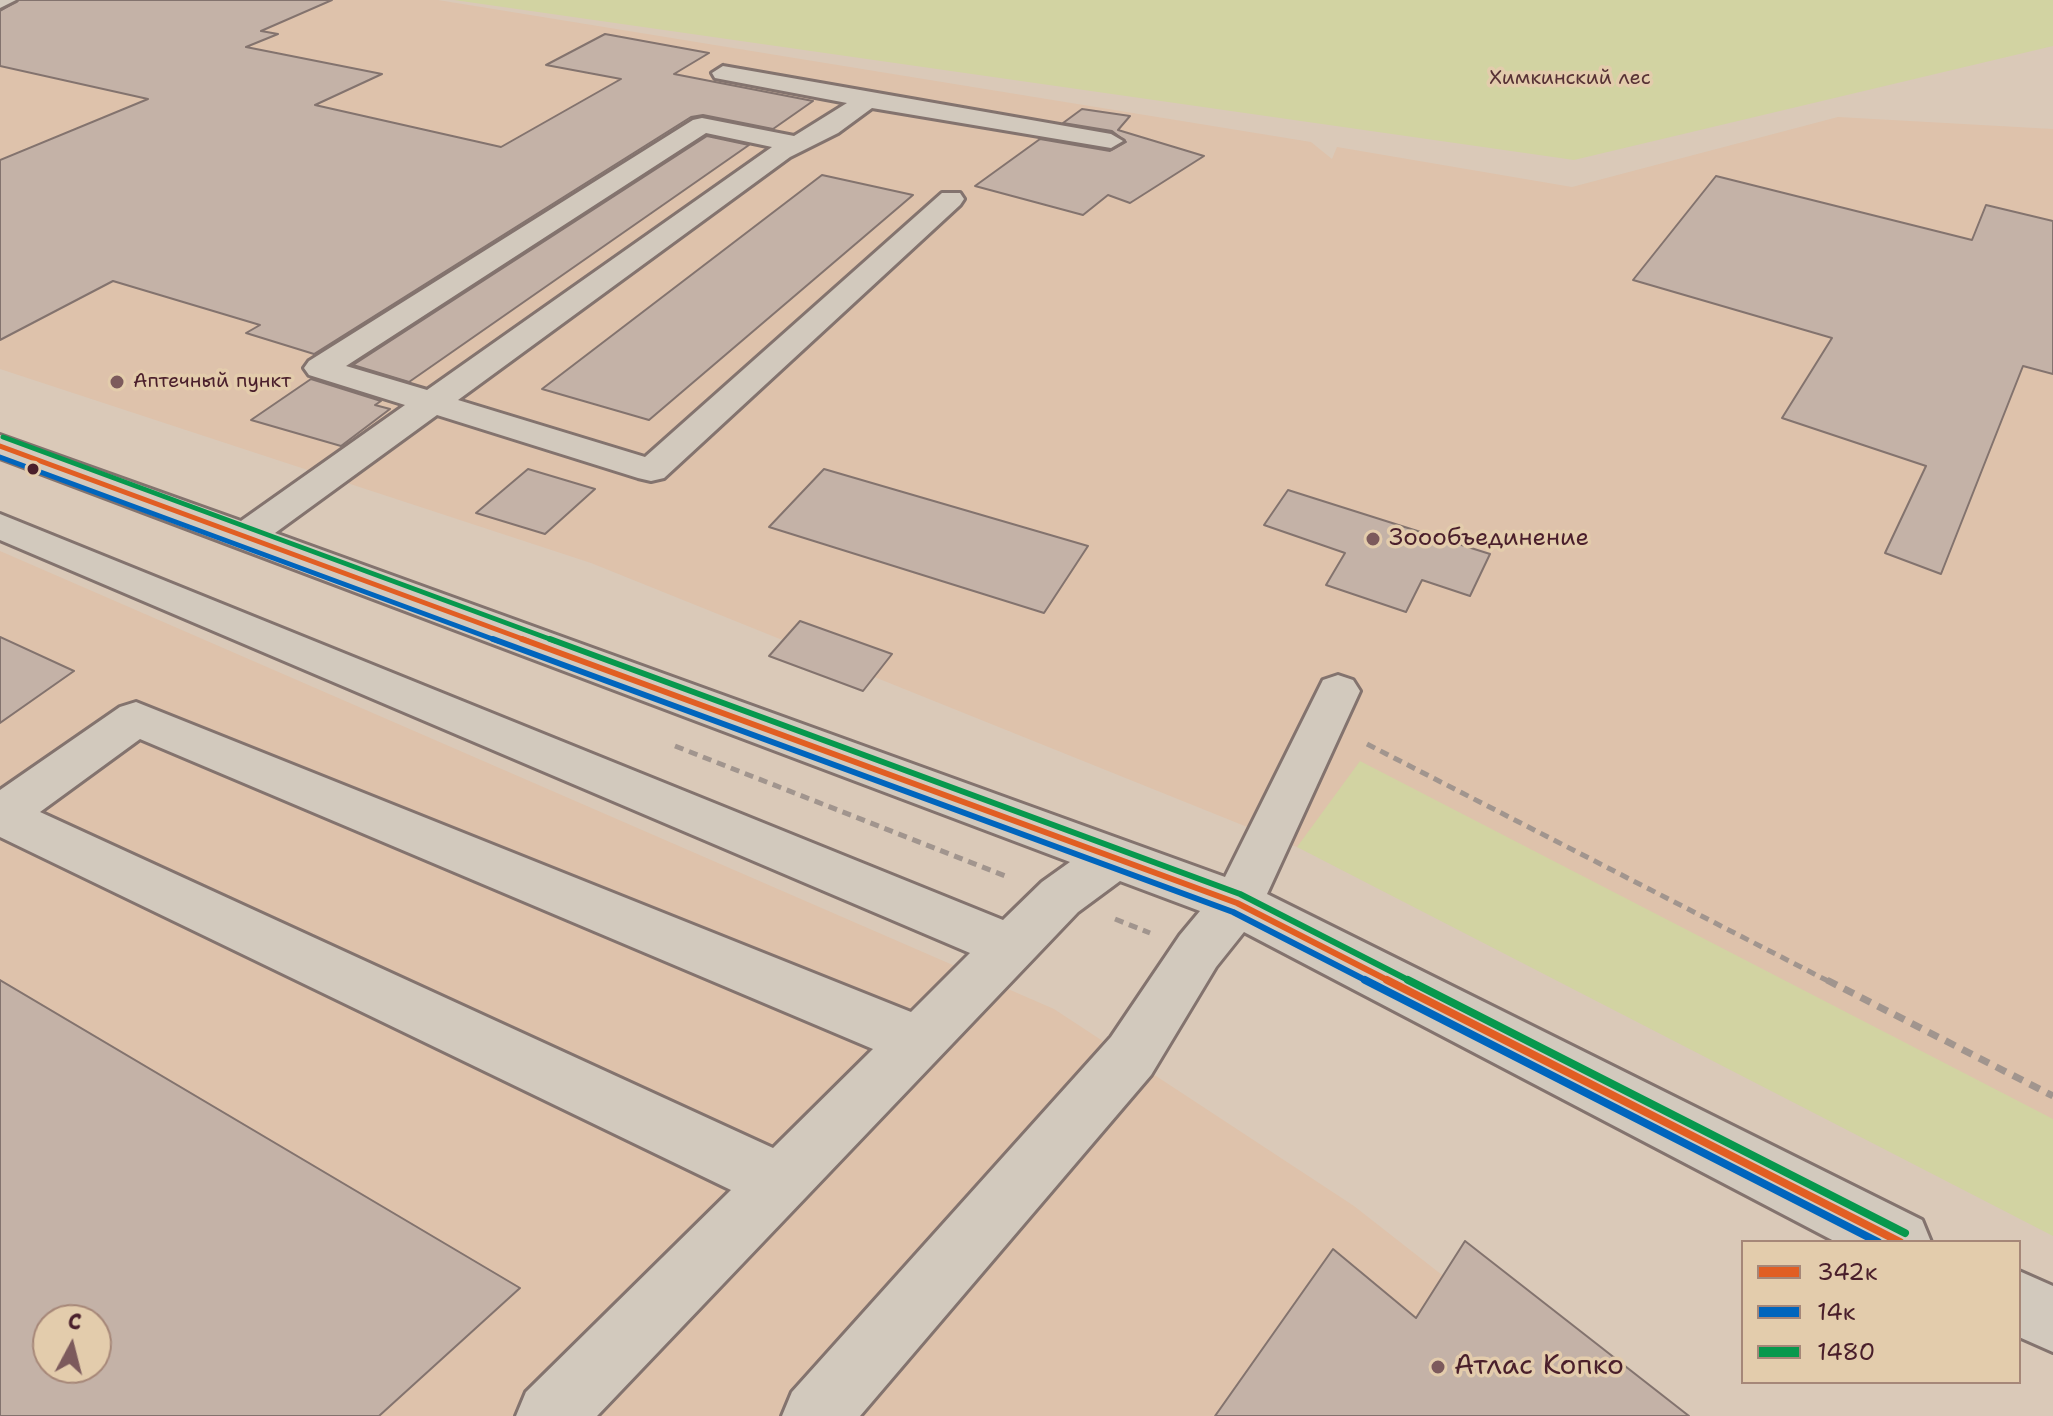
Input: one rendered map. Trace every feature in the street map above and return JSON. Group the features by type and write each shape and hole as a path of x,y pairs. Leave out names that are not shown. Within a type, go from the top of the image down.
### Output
{"street":[{"path":"0,2 6,0"},
{"path":"723,73 1111,141"},
{"path":"247,535 797,144 829,128 867,100"},
{"path":"797,144 702,125 320,368 651,470 951,199"},
{"path":"0,446 1237,903 1896,1240"},
{"path":"0,526 1011,947"},
{"path":"816,1416 1131,1056 1198,951 1237,903 1330,706"},
{"path":"780,1182 0,815 136,719 918,1041"},
{"path":"550,1416 1060,897 1116,857"},
{"path":"2021,1304 2053,1320"}],"path":[{"path":"1330,706 2053,1096"}],"shaded area":[{"path":"240,0 438,0 1311,142 1332,159 1337,147 1572,187 1838,117 2053,129 2053,1160 1966,1108 1297,847 591,563 0,369 0,44"},
{"path":"0,551 1054,1009 1354,1206 1622,1416 0,1416"}],"green space":[{"name":"Химкинский лес","path":"454,0 2053,0 2053,46 1574,160"},
{"path":"1360,761 2053,1119 2053,1236 1297,847"}],"building":[{"path":"19,0 332,0 261,31 278,34 246,47 382,74 315,105 501,147 621,79 546,65 605,34 709,53 674,74 813,101 773,129 703,115 691,117 314,354 246,333 260,325 113,281 0,340 0,160 148,99 0,66 0,11"},
{"path":"1082,109 1130,116 1118,130 1204,156 1130,203 1108,195 1083,215 975,186 1040,139 1110,151 1126,142 1112,131 1063,123"},
{"path":"707,136 749,145 409,382 353,365"},
{"path":"822,175 913,195 649,420 542,389"},
{"path":"1716,176 1972,240 1986,205 2053,221 2053,374 2023,366 1941,574 1885,553 1926,466 1782,418 1832,338 1633,280"},
{"path":"311,379 381,401 375,405 390,409 341,446 251,420"},
{"path":"528,469 595,489 545,534 476,513"},
{"path":"824,469 1088,546 1044,613 769,527"},
{"name":"Зоообъединение","path":"1288,490 1490,554 1470,596 1422,580 1406,612 1326,585 1345,553 1264,525"},
{"path":"800,621 892,654 863,691 769,656"},
{"path":"0,637 74,671 0,723"},
{"path":"0,980 520,1288 379,1416 0,1416"},
{"name":"Атлас Копко","path":"1465,1241 1689,1416 1215,1416 1333,1249 1416,1318"}],"transit line":[{"name":"1480","path":"3,437 1240,894 1905,1233"},
{"name":"342к","path":"0,446 1237,903 1896,1240"},
{"name":"14к","path":"0,457 1233,912 1874,1240"}],"place":[{"name":"Аптечный пункт","path":"117,382"},
{"name":"Зоообъединение","path":"1373,539"},
{"name":"Атлас Копко","path":"1438,1367"}]}
